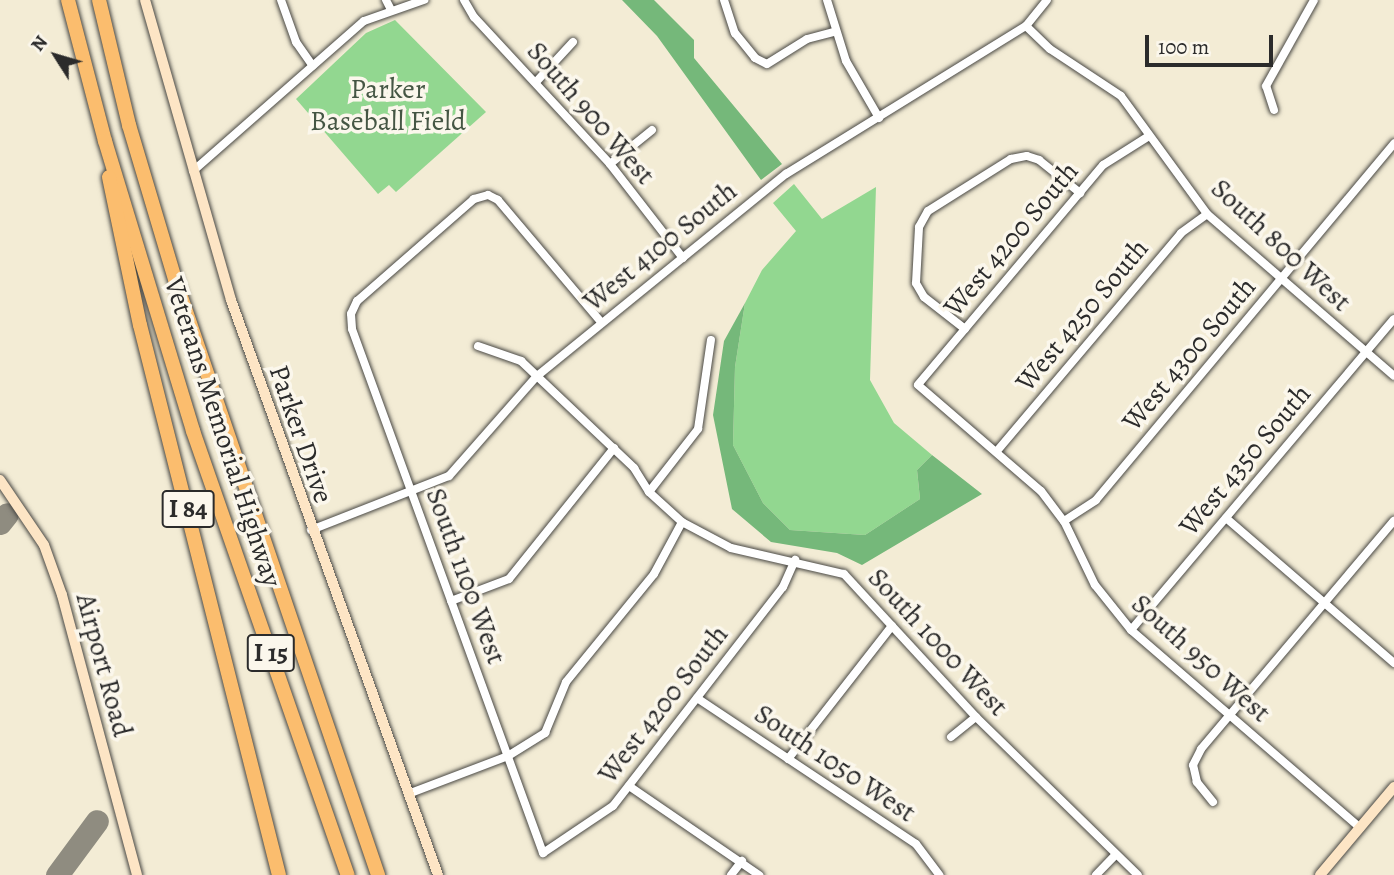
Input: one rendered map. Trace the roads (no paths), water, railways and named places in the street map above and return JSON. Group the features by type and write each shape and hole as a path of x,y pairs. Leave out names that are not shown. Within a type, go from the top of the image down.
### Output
{"highway":[{"name":"Veterans Memorial Highway","path":"68,0 105,141 193,432 348,875"},
{"name":"Veterans Memorial Highway","path":"99,0 129,125 175,279 380,875"},
{"name":"I 84","path":"105,141 126,266 279,875"}],"street":[{"name":"Parker Drive","path":"145,0 231,300 311,530 438,875"},
{"path":"281,0 296,42 313,66"},
{"path":"386,0 391,10"},
{"path":"193,171 364,21 424,0"},
{"name":"South 900 West","path":"464,0 474,16 537,81 610,164 683,258"},
{"path":"724,0 736,33 755,58 767,64 807,40 834,32"},
{"path":"827,0 834,32 879,118"},
{"name":"West 4100 South","path":"311,530 412,493 449,476 537,376 786,174 1026,26 1047,0"},
{"path":"1274,110 1266,86 1314,0"},
{"name":"South 800 West","path":"1026,26 1050,50 1121,96 1207,214 1394,376"},
{"path":"537,81 573,42"},
{"path":"610,164 652,130"},
{"name":"West 4200 South","path":"919,385 1103,165 1149,136"},
{"name":"West 4300 South","path":"1064,521 1096,500 1394,143"},
{"path":"965,329 924,297 916,283 919,227 928,211 1012,159 1027,156 1040,160 1080,193"},
{"name":"South 1100 West","path":"543,853 352,329 351,314 357,301 474,198 488,195 498,200 601,322"},
{"name":"West 4250 South","path":"997,451 1181,233 1207,214"},
{"name":"West 4350 South","path":"1132,630 1394,319"},
{"path":"649,492 698,429 710,340"},
{"name":"South 1000 West","path":"478,346 508,355 537,376 614,448 649,492 682,522 731,548 794,559 844,574 976,716 1138,875"},
{"name":"South 950 West","path":"919,385 1041,491 1064,521 1094,585 1132,630 1360,828"},
{"path":"451,601 509,579 614,448"},
{"name":"Airport Road","path":"0,480 44,545 62,594 137,875"},
{"path":"1226,518 1394,663"},
{"path":"408,794 508,756 545,733 566,682 654,574 682,522"},
{"path":"1213,802 1197,782 1193,765 1230,715 1394,522"},
{"name":"West 4200 South","path":"543,853 613,806 783,587 794,559"},
{"path":"788,759 892,626"},
{"name":"South 1050 West","path":"697,698 916,844 939,875"},
{"path":"951,737 976,716"},
{"path":"629,786 759,875"},
{"path":"1320,875 1394,787"},
{"path":"1096,875 1115,855"},
{"path":"731,875 742,861"}],"park label":[{"name":"Parker Baseball Field","path":"388,105"}]}
